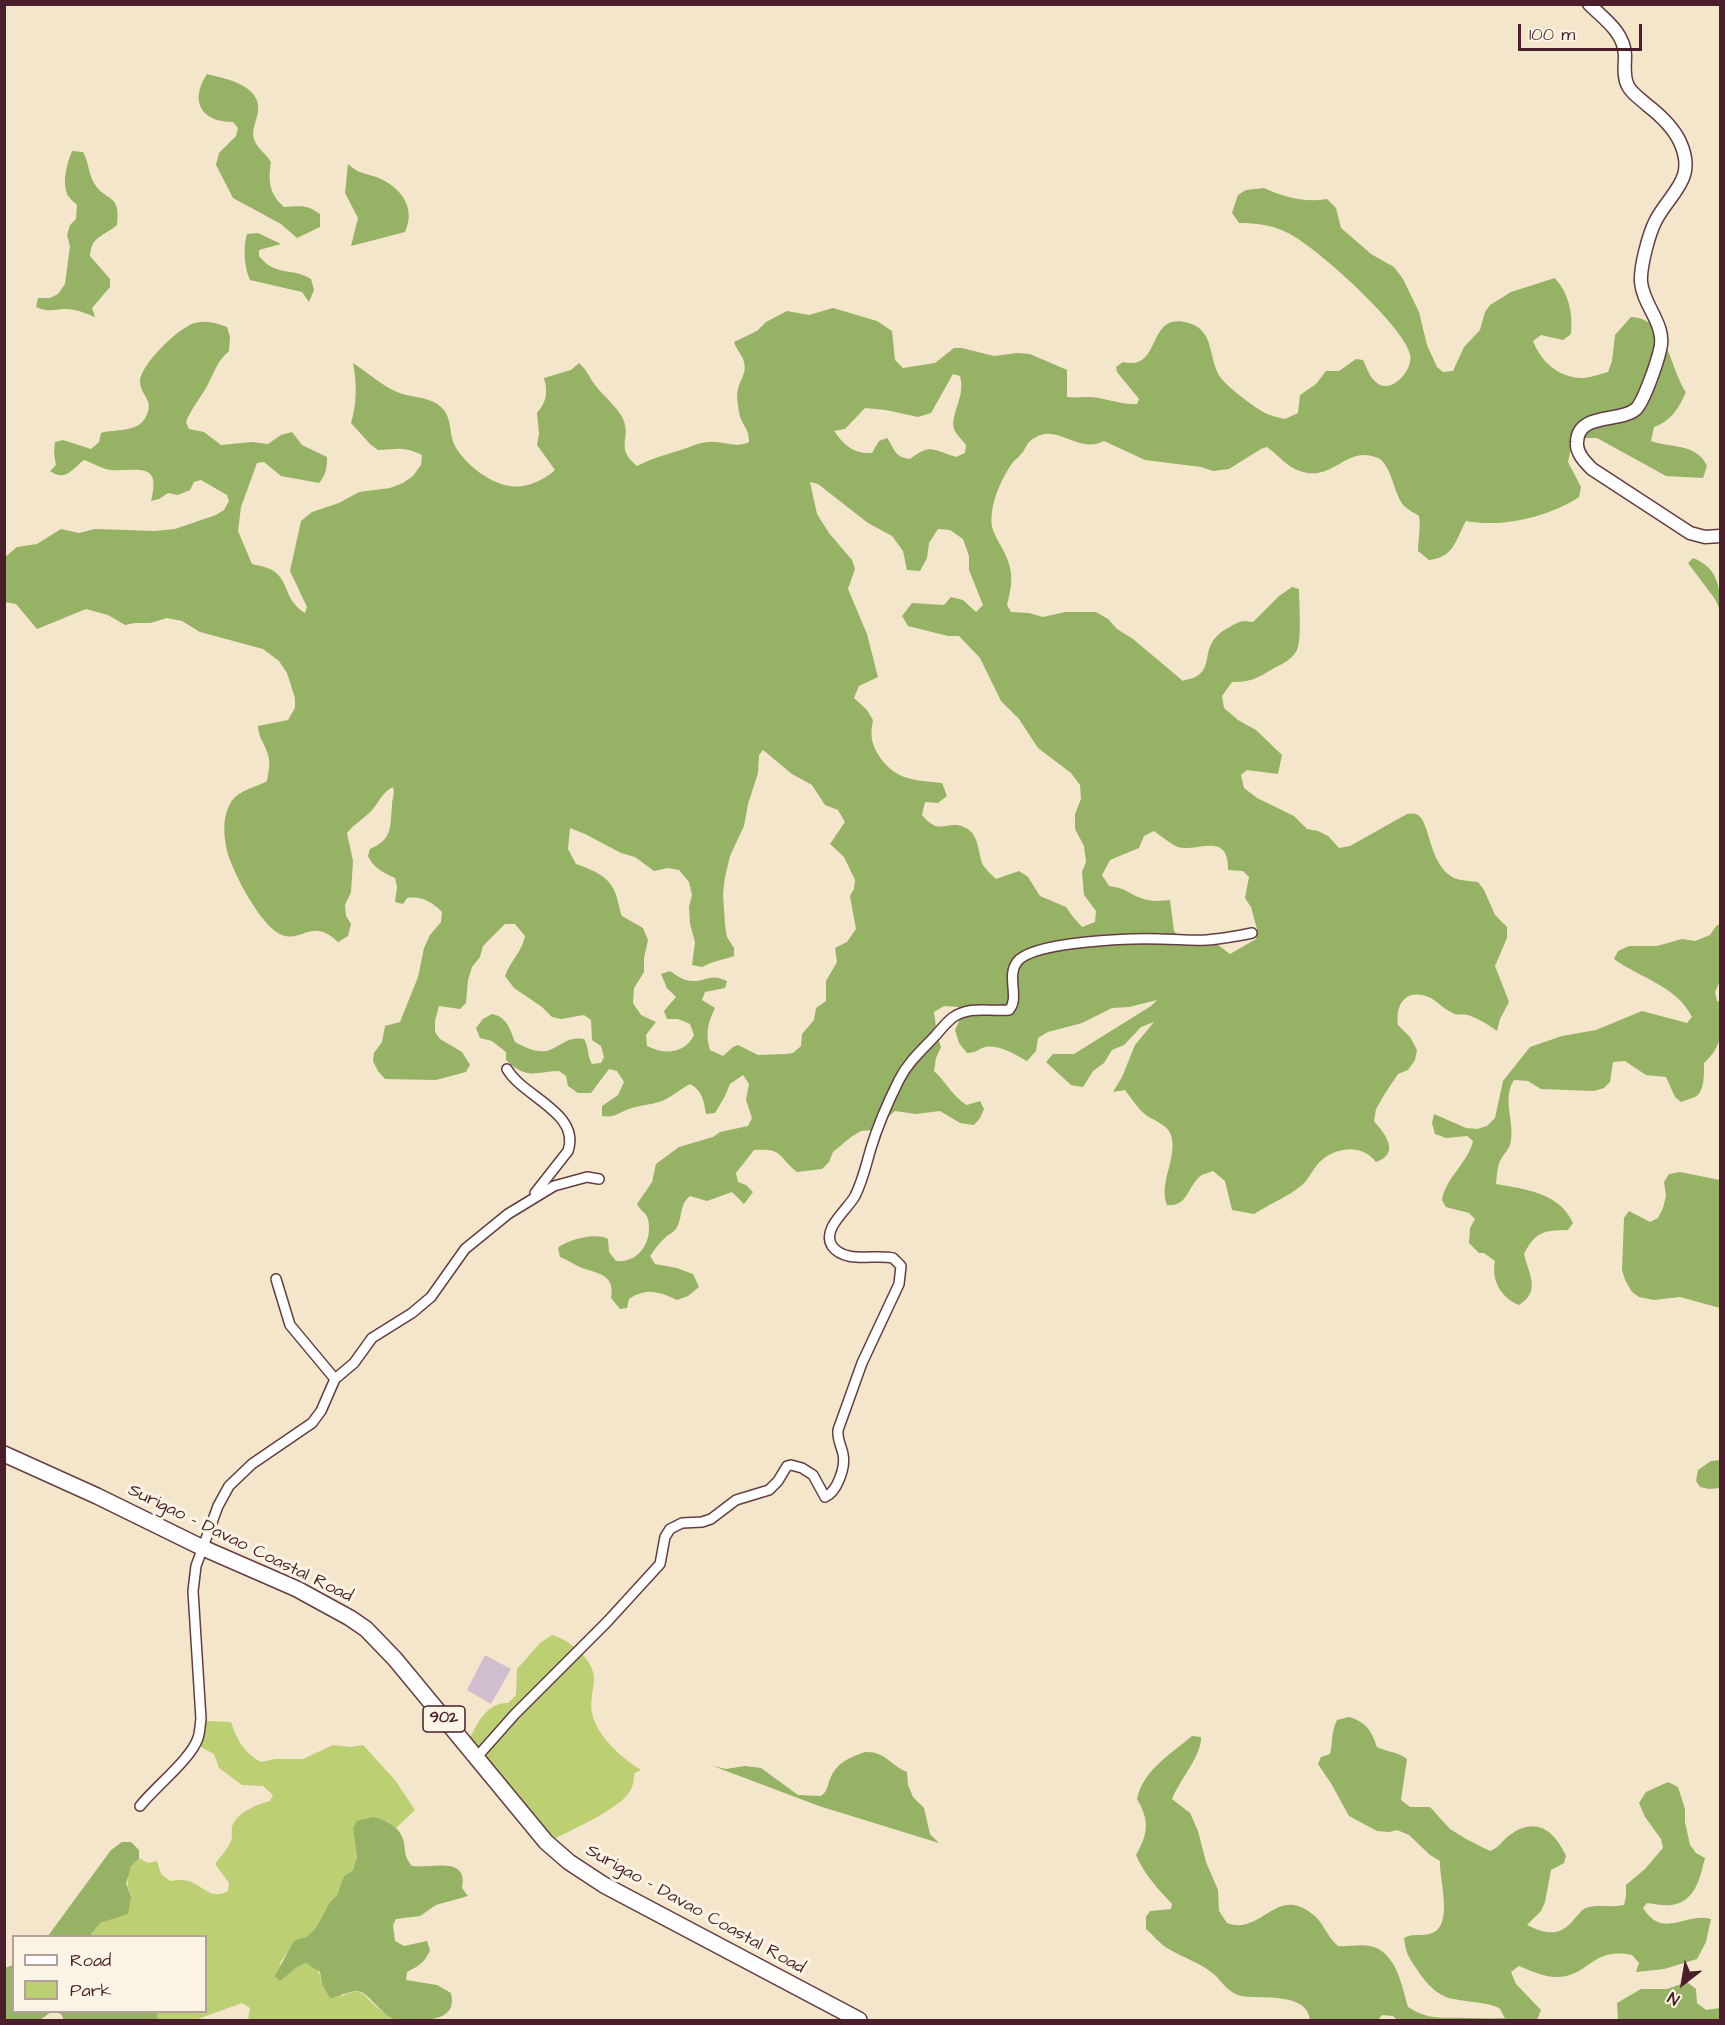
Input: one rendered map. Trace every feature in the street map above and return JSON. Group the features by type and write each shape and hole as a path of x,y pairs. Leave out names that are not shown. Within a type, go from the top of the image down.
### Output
{"highway":[{"name":"Surigao - Davao Coastal Road","path":"4,1455 97,1496 330,1606 366,1629 395,1659 546,1842 584,1873 859,2020"}],"street":[{"path":"1589,4 1618,35 1625,52 1626,84 1671,128 1682,146 1685,166 1683,181 1679,189 1656,219 1644,262 1641,281 1662,341 1646,392 1633,411 1600,419 1584,427 1577,438 1576,445 1583,460 1592,469 1669,520 1699,536 1720,536"},
{"path":"476,1758 515,1714 607,1622 660,1564 665,1538 670,1529 682,1523 711,1519 736,1500 769,1490 790,1465 802,1468 813,1475 825,1497 831,1492 843,1464 838,1430 862,1362 893,1297 901,1266 893,1258 843,1254 832,1246 830,1235 834,1224 854,1198 864,1175 875,1136 899,1080 919,1051 951,1018 959,1014 982,1009 1009,1010 1013,1005 1012,976 1016,963 1023,956 1035,951 1084,942 1208,940 1252,933"},
{"path":"507,1069 523,1088 565,1122 571,1138 564,1158 532,1197"},
{"path":"140,1806 189,1753 198,1738 201,1719 193,1591 196,1566 221,1500 229,1486 252,1464 312,1423 321,1411 335,1379 354,1363 375,1334 411,1313 431,1297 473,1241 532,1197 549,1188 568,1181 599,1179"},
{"path":"276,1279 290,1325 335,1379"}],"shaded area":[{"path":"485,1655 511,1669 491,1704 467,1690"}],"green space":[{"path":"207,74 241,85 254,95 258,103 258,112 253,136 257,145 271,162 270,181 275,197 284,207 307,207 320,214 320,227 297,238 281,224 233,198 216,165 219,153 236,136 238,128 233,122 213,118 201,108 199,93"},
{"path":"72,151 83,152 94,183 115,202 117,207 117,225 95,241 91,249 90,256 110,279 110,287 92,308 95,317 73,310 48,310 36,307 38,298 50,298 58,294 65,284 70,246 67,235 70,225 76,219 77,205 67,194 65,183"},
{"path":"348,164 358,171 390,184 402,195 409,216 405,232 351,246 358,218 345,193"},
{"path":"1264,188 1294,198 1327,199 1336,208 1341,228 1371,254 1394,267 1403,279 1419,312 1427,345 1437,367 1443,372 1453,371 1464,347 1480,330 1485,312 1490,305 1511,292 1555,278 1569,304 1571,334 1563,340 1541,335 1533,341 1546,362 1567,376 1584,378 1608,372 1612,361 1615,335 1631,317 1643,320 1653,326 1660,335 1686,392 1674,413 1654,427 1651,441 1697,453 1707,466 1703,478 1666,476 1597,438 1583,438 1572,444 1568,462 1581,487 1579,497 1554,510 1525,519 1495,523 1466,521 1449,551 1438,558 1429,560 1418,551 1419,516 1400,500 1383,462 1367,455 1348,459 1322,472 1312,473 1291,467 1267,447 1229,469 1213,471 1201,467 1145,460 1104,441 1086,444 1054,434 1046,434 1030,441 1013,462 1000,484 992,510 992,527 1010,570 1011,583 1007,605 1011,612 1043,617 1065,612 1096,612 1108,619 1117,629 1133,639 1183,681 1202,672 1209,648 1218,635 1239,622 1253,622 1279,596 1292,587 1299,589 1299,645 1295,654 1257,678 1232,682 1222,696 1224,708 1238,720 1256,730 1282,755 1278,774 1247,770 1241,775 1244,788 1257,798 1294,816 1307,829 1328,836 1339,848 1350,846 1407,814 1416,814 1421,818 1434,853 1445,871 1457,879 1478,882 1495,915 1507,927 1507,938 1495,966 1509,1002 1500,1019 1497,1031 1472,1017 1455,1014 1423,995 1415,994 1404,999 1399,1010 1398,1025 1410,1037 1417,1050 1415,1060 1408,1070 1398,1074 1376,1109 1374,1121 1386,1137 1388,1154 1376,1162 1371,1156 1358,1150 1344,1150 1330,1155 1320,1162 1302,1185 1254,1214 1232,1210 1225,1181 1213,1171 1199,1177 1179,1203 1167,1205 1165,1188 1172,1153 1171,1135 1163,1125 1143,1113 1125,1090 1113,1092 1135,1045 1154,1022 1141,1027 1124,1045 1112,1050 1104,1063 1093,1071 1083,1087 1071,1085 1046,1062 1053,1054 1074,1054 1157,1000 1129,1007 1112,1008 1082,1023 1048,1032 1038,1038 1036,1051 1027,1061 991,1046 967,1053 959,1043 955,1030 963,1013 959,1007 944,1006 934,1012 941,1047 934,1071 967,1105 980,1101 984,1109 974,1125 960,1123 940,1111 916,1114 895,1111 873,1130 861,1131 851,1137 833,1152 829,1162 822,1169 797,1172 776,1152 754,1150 736,1173 738,1182 746,1185 753,1192 744,1204 732,1192 707,1201 690,1196 684,1203 676,1229 650,1256 655,1264 693,1274 699,1287 688,1296 677,1300 659,1293 642,1293 629,1299 627,1308 620,1309 611,1298 611,1284 605,1277 560,1257 558,1248 574,1240 597,1236 608,1239 609,1252 616,1261 624,1261 638,1255 646,1243 649,1227 647,1217 637,1204 652,1182 656,1164 679,1147 713,1137 720,1132 748,1126 752,1118 746,1100 749,1084 743,1075 730,1084 715,1113 706,1114 700,1093 690,1084 662,1101 613,1116 602,1116 602,1106 618,1095 624,1082 617,1071 609,1069 591,1093 578,1093 568,1086 566,1076 559,1071 525,1073 513,1066 506,1060 506,1052 492,1041 480,1038 476,1028 483,1019 492,1014 507,1024 515,1042 533,1050 547,1051 570,1040 584,1039 592,1064 601,1063 604,1057 601,1046 592,1040 591,1020 584,1015 561,1019 552,1017 542,1007 514,988 505,976 525,936 515,924 505,924 483,946 480,957 472,967 468,980 466,1003 460,1009 439,1006 435,1021 435,1032 440,1039 462,1052 470,1065 466,1072 436,1080 385,1079 373,1061 374,1053 382,1042 385,1026 400,1022 418,977 424,948 430,935 441,922 442,912 422,899 407,898 403,904 395,902 397,887 395,878 379,869 368,856 370,849 383,841 389,832 393,787 347,833 353,861 351,892 345,905 346,916 351,924 348,936 338,942 321,931 289,937 282,935 265,922 249,898 227,851 224,828 227,811 236,796 267,781 269,758 258,726 288,720 295,708 295,698 287,673 279,661 263,649 200,632 182,621 167,618 150,623 125,625 108,615 86,609 37,629 16,604 5,602 4,558 17,547 37,544 61,529 79,533 95,529 155,531 175,529 224,510 229,501 227,495 201,480 194,482 190,490 178,495 168,493 151,501 153,479 144,471 108,469 84,460 65,475 50,471 56,465 55,442 63,440 91,449 99,442 101,433 136,427 144,420 149,408 140,381 147,365 180,331 199,322 211,322 227,327 230,337 229,351 218,364 190,413 186,422 189,429 204,432 221,445 252,442 268,444 281,435 292,432 302,445 327,457 326,471 319,483 281,476 264,462 257,463 241,507 238,531 252,564 275,572 283,581 290,598 305,613 307,607 290,571 301,521 312,512 339,503 359,492 390,488 403,483 413,476 421,465 422,455 416,452 400,449 378,450 351,423 356,393 353,363 395,391 437,404 447,416 453,442 459,453 486,477 516,487 534,483 555,470 537,445 539,434 537,413 546,397 544,378 571,370 579,363 623,419 626,432 626,453 637,466 700,443 739,445 749,442 748,433 740,416 737,397 745,366 734,342 757,331 766,322 787,311 809,315 833,308 877,321 892,331 895,360 903,368 935,363 954,348 994,356 1030,354 1067,370 1067,397 1093,397 1137,404 1139,399 1117,372 1116,367 1123,362 1136,363 1144,358 1159,332 1166,325 1175,321 1189,323 1203,332 1210,346 1216,370 1223,381 1256,407 1276,417 1285,419 1298,413 1300,395 1316,384 1326,371 1339,371 1356,359 1363,360 1374,381 1383,386 1389,386 1401,379 1409,367 1410,354 1392,325 1337,269 1301,241 1270,226 1239,223 1232,213 1238,195 1246,190","holes":["953,374 960,376 960,398 953,423 955,431 966,445 965,453 956,457 928,449 910,459 895,452 887,438 879,441 872,453 860,452 846,445 834,431 845,429 865,408 918,417 931,413","810,482 818,484 868,523 892,536 903,551 907,570 920,571 927,558 929,543 938,529 950,530 963,539 969,556 969,570 983,605 976,612 963,600 951,597 944,605 912,603 902,616 908,626 948,636 959,636 980,658 1001,701 1019,719 1038,748 1071,773 1080,785 1081,799 1075,814 1075,829 1084,846 1086,862 1082,872 1084,895 1096,911 1095,922 1082,927 1066,907 1040,896 1028,877 1019,871 996,879 983,865 977,841 969,830 956,825 935,826 922,815 925,802 938,803 947,796 942,783 915,780 899,775 879,756 872,739 873,720 867,710 854,698 859,686 878,677 867,634 848,589 855,569 852,560 829,533 817,514","763,750 792,774 812,785 825,805 838,810 845,822 830,844 844,857 855,880 850,896 856,929 847,942 835,948 837,962 826,981 826,1001 816,1008 814,1020 802,1034 801,1046 793,1053 758,1055 738,1045 723,1056 710,1050 708,1029 715,1008 702,1000 705,992 725,988 727,981 713,977 690,981 670,971 661,974 667,988 676,997 664,1011 667,1019 678,1019 690,1024 694,1035 680,1049 674,1051 654,1049 647,1046 646,1035 656,1022 641,1015 633,1003 634,988 644,972 648,940 643,928 622,916 615,892 608,881 599,874 576,864 568,849 570,828 621,853 635,857 654,871 668,868 679,870 689,882 692,895 689,907 690,924 695,942 692,965 702,967 734,956 734,948 727,937 725,925 723,894 725,877 730,856 744,826 758,773 759,755","1154,831 1178,847 1210,846 1223,850 1227,858 1228,870 1243,871 1249,877 1245,898 1251,907 1257,929 1256,939 1230,954 1218,945 1180,938 1174,931 1170,900 1148,900 1109,886 1102,875 1110,860 1139,848 1144,836"]},
{"path":"258,233 281,244 259,250 259,256 265,263 271,267 304,275 311,279 314,290 309,302 302,292 250,280 245,263 246,239 247,234"},
{"path":"1693,558 1707,567 1716,579 1720,593 1720,610 1715,599 1688,563"},
{"path":"1720,924 1720,981 1715,992 1717,1001 1720,1002 1720,1036 1711,1056 1704,1063 1704,1077 1698,1095 1681,1102 1675,1097 1666,1077 1646,1075 1625,1061 1613,1062 1610,1082 1604,1088 1594,1091 1541,1089 1528,1081 1514,1080 1509,1094 1511,1140 1499,1163 1496,1184 1530,1191 1551,1199 1560,1205 1573,1223 1568,1230 1546,1232 1532,1241 1524,1254 1532,1288 1526,1300 1519,1305 1513,1302 1499,1288 1495,1275 1495,1261 1484,1253 1479,1253 1469,1243 1470,1228 1475,1219 1469,1213 1446,1207 1442,1200 1448,1184 1467,1156 1473,1141 1467,1136 1446,1138 1435,1134 1432,1123 1434,1114 1466,1128 1477,1129 1487,1126 1495,1118 1503,1081 1530,1047 1562,1036 1596,1030 1642,1011 1687,1023 1692,1017 1685,1006 1668,990 1614,959 1618,951 1629,946 1657,946 1682,939 1695,941 1710,935"},
{"path":"1680,1172 1720,1180 1720,1308 1680,1297 1654,1300 1639,1297 1632,1292 1622,1270 1624,1218 1629,1211 1650,1222 1658,1218 1666,1196 1664,1182 1669,1174"},
{"path":"1720,1460 1720,1488 1700,1487 1696,1481 1698,1470 1711,1461"},
{"path":"552,1635 566,1641 586,1658 593,1673 591,1708 596,1725 612,1747 641,1770 635,1773 632,1787 619,1803 548,1842 466,1745 487,1711 500,1704 508,1703 516,1695 517,1669 540,1643"},
{"path":"1349,1717 1360,1721 1367,1728 1377,1747 1407,1759 1401,1800 1410,1807 1430,1807 1450,1829 1490,1851 1515,1832 1532,1826 1548,1831 1554,1837 1566,1856 1564,1863 1551,1870 1545,1902 1541,1911 1527,1925 1541,1931 1553,1932 1565,1928 1586,1908 1624,1905 1626,1885 1645,1869 1663,1848 1661,1839 1645,1817 1639,1803 1646,1792 1668,1782 1678,1787 1685,1809 1690,1845 1696,1853 1705,1858 1701,1873 1696,1888 1686,1899 1671,1905 1647,1903 1643,1908 1651,1917 1667,1924 1693,1919 1711,1919 1706,1942 1697,1959 1664,1969 1636,1972 1639,1963 1632,1955 1608,1955 1599,1958 1578,1972 1559,1977 1544,1975 1519,1966 1511,1972 1516,1984 1541,2010 1537,2020 1397,2020 1393,2016 1382,2015 1378,2020 1310,2020 1307,2011 1292,2001 1237,1995 1211,1971 1161,1944 1146,1929 1146,1917 1150,1911 1171,1909 1172,1904 1147,1875 1136,1855 1146,1827 1144,1814 1137,1799 1145,1779 1159,1763 1192,1736 1201,1737 1198,1752 1172,1799 1190,1813 1198,1831 1206,1862 1218,1890 1219,1911 1227,1923 1241,1925 1259,1919 1283,1906 1300,1907 1315,1917 1338,1946 1370,1946 1386,1955 1397,1970 1408,2007 1436,2017 1505,2018 1500,2009 1496,2007 1441,1995 1425,1981 1409,1957 1404,1938 1432,1933 1441,1925 1444,1898 1440,1861 1430,1855 1409,1835 1397,1830 1377,1831 1349,1816 1318,1764 1321,1757 1330,1754 1337,1720"},
{"path":"206,1721 231,1722 242,1745 261,1762 275,1759 303,1759 333,1745 351,1747 363,1745 395,1780 415,1810 396,1828 387,1821 353,1828 357,1858 353,1870 344,1876 337,1895 330,1902 315,1929 306,1937 295,1940 279,1965 297,1967 306,1963 318,1971 322,1984 342,1996 360,1992 395,2020 248,2020 250,2008 242,2003 195,2020 158,2020 157,2013 207,2013 207,1935 91,1935 100,1923 115,1918 131,1897 128,1876 131,1867 139,1858 148,1863 157,1861 161,1874 170,1881 188,1881 213,1894 228,1891 229,1883 215,1864 231,1841 234,1822 253,1807 270,1801 273,1795 263,1786 242,1785 219,1768 214,1754 201,1747"},
{"path":"865,1752 883,1756 907,1772 908,1785 913,1797 924,1808 930,1834 939,1843 819,1806 713,1766 726,1769 745,1766 761,1768 798,1795 821,1796 840,1765"},
{"path":"373,1817 387,1822 401,1834 407,1858 412,1866 454,1867 460,1871 463,1878 462,1888 468,1896 436,1905 420,1916 396,1919 393,1925 395,1941 404,1946 427,1941 430,1950 426,1958 407,1972 406,1980 437,1985 451,1993 451,2008 447,2013 436,2018 397,2020 387,2015 361,1992 330,1998 322,1984 320,1972 306,1963 297,1967 280,1981 275,1976 295,1940 306,1937 315,1929 330,1902 337,1895 344,1876 353,1870 357,1858 353,1828 357,1821"},
{"path":"122,1842 131,1842 139,1850 139,1858 131,1867 126,1883 131,1897 128,1914 100,1923 91,1935 49,1935 111,1850"},
{"path":"12,1965 12,2013 50,2013 40,2020 5,2020 5,1968"},
{"path":"1687,1982 1696,1989 1697,2003 1706,2010 1720,2008 1720,2020 1618,2020 1617,2003 1641,1989 1667,1989"},
{"path":"58,2013 157,2013 158,2020 64,2020"}]}
